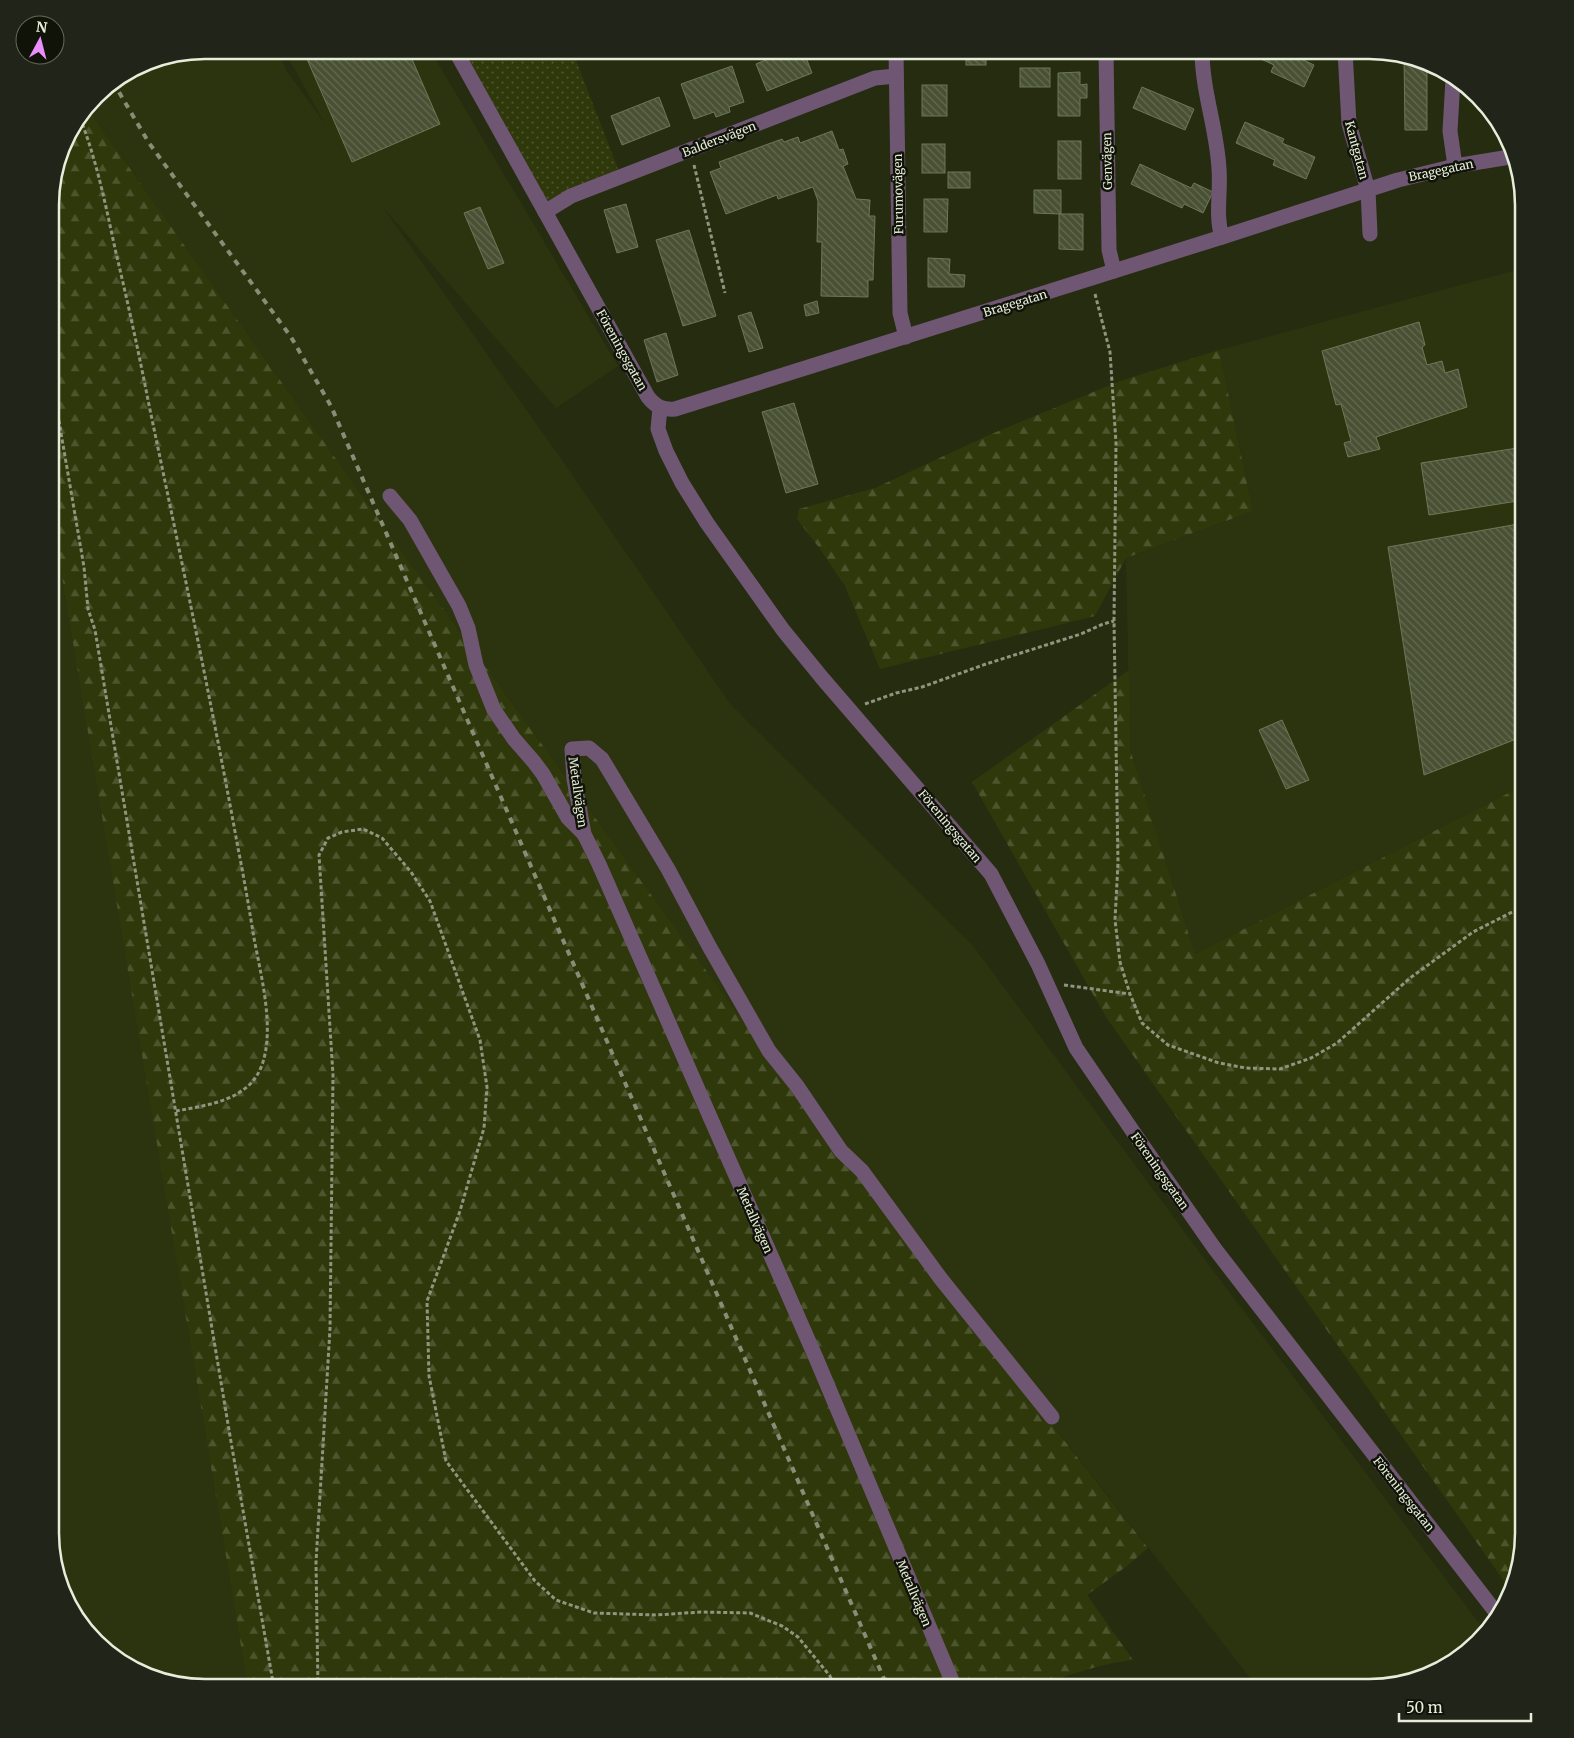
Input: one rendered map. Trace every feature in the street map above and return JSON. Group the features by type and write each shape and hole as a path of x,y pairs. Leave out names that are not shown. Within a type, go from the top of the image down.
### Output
{"street":[{"name":"Föreningsgatan","path":"460,59 648,397 660,408 658,429 666,451 682,483 707,524 784,630 823,679 991,874 1046,983 1076,1048 1214,1250 1494,1609"},
{"name":"Furumovägen","path":"896,59 900,313 906,337"},
{"name":"Genvägen","path":"1106,59 1109,250 1114,271"},
{"path":"1203,59 1204,85 1219,168 1218,219 1222,238"},
{"name":"Kantgatan","path":"1345,59 1349,124 1368,190"},
{"name":"Baldersvägen","path":"545,212 571,196 875,78 896,76"},
{"path":"1453,85 1450,130 1455,166"},
{"name":"Bragegatan","path":"660,408 676,409 1423,173 1508,157"},
{"path":"1368,190 1370,234"},
{"path":"390,496 410,520 460,606 468,628 476,665 494,710 514,739 543,774 568,818 584,834"},
{"name":"Metallvägen","path":"951,1679 812,1349 584,834 574,780 572,749 590,748 602,759 668,869 709,946 769,1051 797,1086 841,1151 862,1171 941,1279 1052,1417"}],"path":[{"path":"82,124 89,140 105,202 135,335 228,792 260,969 267,1024 264,1058 260,1069 250,1084 238,1093 219,1102 176,1111"},
{"path":"695,169 725,293"},
{"path":"1092,278 1107,336 1111,361 1116,443 1114,621 1118,863 1116,920 1120,962 1142,1023 1168,1046 1219,1063 1246,1068 1280,1069 1310,1058 1337,1043 1410,978 1473,932 1515,911"},
{"path":"59,421 84,567 88,609 95,630 272,1679"},
{"path":"851,710 896,693 922,687 986,664 1082,634 1114,621"},
{"path":"318,1679 316,1562 330,1329 333,1075 319,855 328,838 342,832 363,829 382,838 411,872 430,901 480,1040 488,1087 484,1128 460,1211 427,1301 429,1376 446,1461 535,1581 556,1600 594,1613 656,1615 702,1612 750,1613 782,1626 798,1637 831,1679"},
{"path":"1046,983 1130,994"}],"shaded area":[{"path":"195,59 282,59 286,70 325,124 289,59 435,59 618,366 556,408 382,206 557,453 731,705 974,947 1206,1261 1482,1626 1473,1637 1451,1655 1434,1664 1416,1672 1389,1678 1251,1679 817,1123 402,552 91,113 101,101 123,83 158,66"},
{"path":"1515,270 1515,790 1195,954 1130,749 1126,558 1253,511 1219,350"},
{"path":"59,558 246,1679 185,1678 158,1672 123,1655 101,1637 78,1606 66,1580 62,1562 59,1543"}],"green space":[{"path":"457,59 575,59 620,174 546,209"},
{"path":"91,113 402,552 817,1123 1148,1548 1087,1595 1133,1660 1108,1664 1059,1679 246,1679 59,559 59,195 64,167 70,149 83,123"},
{"path":"1219,350 1253,511 1126,558 1095,616 880,669 845,586 797,519 799,509 875,488 989,435 1120,381"},
{"path":"1129,670 1130,749 1195,954 1515,790 1515,1534 1514,1553 1506,1584 1106,1017 972,782"}],"building":[{"path":"307,59 412,59 440,124 352,162"},
{"path":"768,59 807,59 812,73 767,91 756,64"},
{"path":"966,59 986,59 986,65 966,65"},
{"path":"1261,59 1301,59 1314,65 1304,87 1271,72 1274,65"},
{"path":"1404,63 1427,71 1427,130 1405,130"},
{"path":"732,66 744,102 729,107 730,112 716,117 714,112 694,119 681,84"},
{"path":"1020,68 1050,68 1050,87 1020,87"},
{"path":"1080,72 1080,85 1087,84 1087,98 1080,98 1080,116 1058,116 1058,73"},
{"path":"922,85 947,85 947,116 922,116"},
{"path":"1142,87 1194,109 1185,130 1133,108"},
{"path":"659,97 670,126 622,145 611,116"},
{"path":"1245,122 1284,139 1282,143 1315,157 1306,179 1273,165 1275,160 1236,143"},
{"path":"832,131 839,150 843,149 848,164 843,166 856,199 870,200 869,216 875,216 873,280 868,280 868,297 821,296 822,242 817,242 818,201 813,187 778,199 777,195 726,214 710,172 721,168 719,162 782,139 784,142 798,137 800,143"},
{"path":"1058,141 1081,141 1081,179 1058,179"},
{"path":"922,144 945,144 945,173 922,173"},
{"path":"1140,164 1191,188 1194,183 1213,192 1203,213 1184,204 1182,208 1131,184"},
{"path":"948,172 970,172 970,188 948,188"},
{"path":"1034,190 1061,190 1061,214 1034,213"},
{"path":"924,199 948,199 947,232 924,232"},
{"path":"626,204 638,247 617,253 604,210"},
{"path":"480,207 504,263 488,269 464,213"},
{"path":"1059,214 1083,214 1083,250 1059,249"},
{"path":"689,230 716,316 683,326 656,240"},
{"path":"928,258 950,259 949,274 965,275 964,287 928,287"},
{"path":"817,301 819,313 806,316 804,305"},
{"path":"751,312 763,348 749,352 738,316"},
{"path":"1419,322 1425,345 1422,347 1427,365 1442,361 1445,373 1458,369 1467,407 1376,437 1380,449 1348,457 1344,443 1351,441 1341,404 1336,405 1322,351"},
{"path":"666,333 678,375 657,382 644,340"},
{"path":"794,403 818,484 786,493 762,412"},
{"path":"1515,448 1515,501 1429,515 1421,463"},
{"path":"1515,525 1515,740 1424,775 1388,547"},
{"path":"1282,720 1309,780 1286,789 1259,730"}],"railway":[{"path":"117,88 149,143 291,337 331,406 884,1679"}]}
